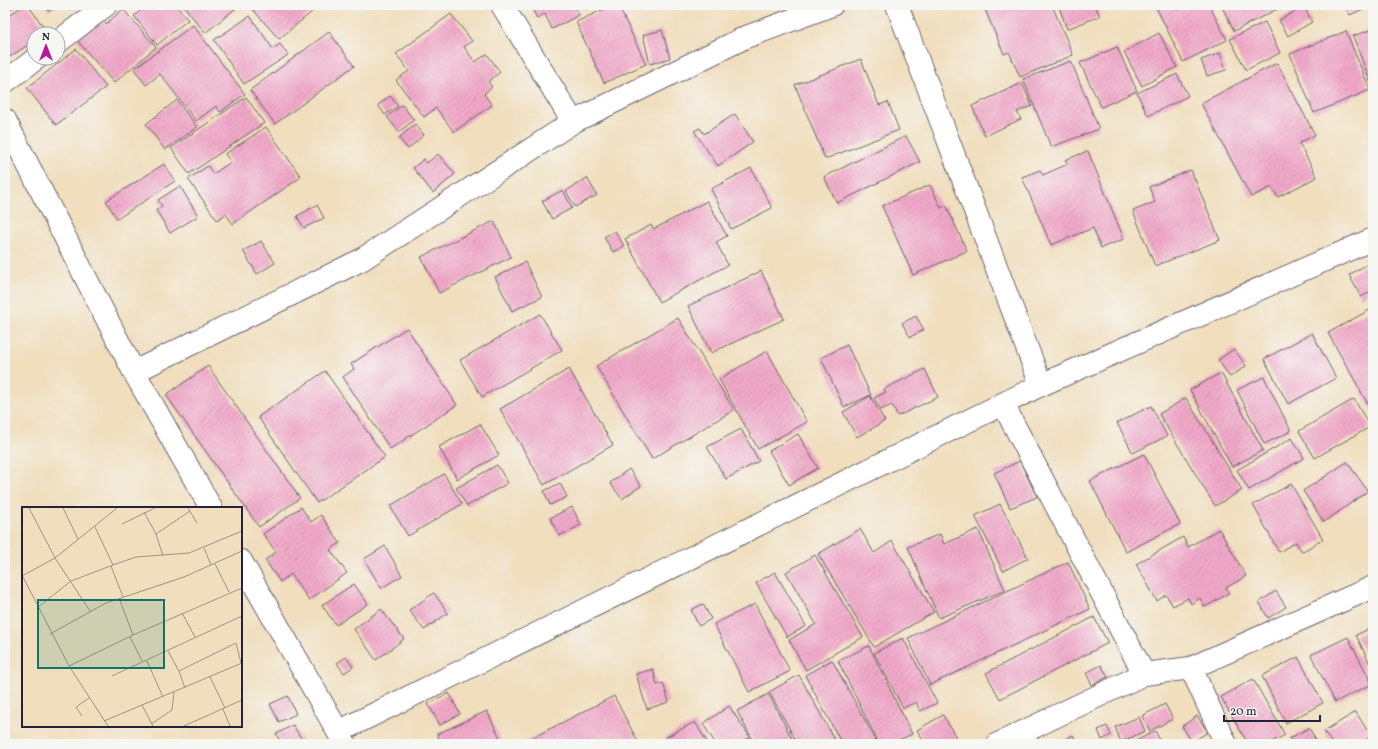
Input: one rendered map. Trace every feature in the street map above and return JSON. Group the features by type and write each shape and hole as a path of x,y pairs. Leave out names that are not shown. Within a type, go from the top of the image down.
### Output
{"street":[{"path":"66,36 106,5"},
{"path":"502,5 573,122"},
{"path":"134,372 361,260 573,122 746,37 832,5"},
{"path":"897,5 1041,385"},
{"path":"5,82 26,66"},
{"path":"5,120 134,372 210,507"},
{"path":"242,563 342,738 1041,385 1373,239"},
{"path":"1003,404 1144,674"},
{"path":"998,744 1144,674 1191,668 1373,587"},
{"path":"1191,668 1226,744"}],"building":[{"path":"5,5 17,5 5,12"},
{"path":"24,5 28,5 43,26 26,26 26,46 5,60 5,18"},
{"path":"45,5 60,5 48,11"},
{"path":"148,5 176,5 188,20 157,45 134,16"},
{"path":"183,5 240,5 205,33"},
{"path":"249,5 320,5 279,39"},
{"path":"530,5 574,5 579,15 552,29 545,14 537,18"},
{"path":"613,5 618,5 646,64 604,83 576,22"},
{"path":"971,5 983,5 973,9"},
{"path":"983,5 1052,5 1073,55 1020,77 1009,52 1004,54"},
{"path":"1064,5 1095,5 1100,16 1067,29 1059,7"},
{"path":"1155,5 1209,5 1227,40 1183,62"},
{"path":"1221,5 1285,5 1234,31"},
{"path":"1345,5 1372,5 1350,15"},
{"path":"1304,7 1312,22 1288,36 1279,20"},
{"path":"123,9 156,47 114,83 75,38 100,16 106,24"},
{"path":"451,14 472,41 464,47 475,62 487,54 500,72 488,82 492,87 484,94 492,105 454,132 436,108 424,117 396,80 409,71 396,54"},
{"path":"250,16 273,49 280,44 288,55 244,84 214,40"},
{"path":"1265,22 1280,53 1246,70 1230,39"},
{"path":"193,25 245,94 220,112 216,106 196,121 160,74 146,85 134,69"},
{"path":"1373,29 1373,89 1353,36"},
{"path":"662,30 670,58 650,64 643,35"},
{"path":"1346,31 1370,90 1314,113 1290,54"},
{"path":"329,32 354,66 275,124 250,90"},
{"path":"1159,33 1177,67 1142,86 1124,52"},
{"path":"1117,47 1137,91 1101,107 1080,63"},
{"path":"76,49 106,87 56,125 27,88 55,66 66,66 66,57"},
{"path":"1220,53 1226,70 1207,76 1201,60"},
{"path":"861,59 879,105 888,102 899,130 825,159 795,85"},
{"path":"1071,61 1099,129 1051,147 1023,79"},
{"path":"1277,63 1315,135 1299,143 1317,177 1278,197 1272,187 1251,197 1201,103"},
{"path":"1177,74 1188,96 1148,116 1137,93"},
{"path":"1022,83 1032,106 1017,112 1021,119 985,136 972,106"},
{"path":"390,96 398,106 385,115 378,105"},
{"path":"246,97 264,123 189,174 171,148"},
{"path":"177,100 197,127 165,150 146,124"},
{"path":"402,105 414,120 399,132 387,117"},
{"path":"735,114 753,142 718,166 694,131 700,128 704,134"},
{"path":"415,124 424,135 408,149 399,138"},
{"path":"266,127 301,177 233,224 226,214 217,220 188,179 208,166 213,174 231,162 225,154"},
{"path":"906,136 920,162 837,203 824,177"},
{"path":"1088,151 1124,239 1101,248 1093,228 1051,245 1022,177 1040,170 1043,175 1068,164 1065,160"},
{"path":"438,154 455,174 433,193 413,168 424,159 427,163"},
{"path":"164,164 175,181 117,219 106,201"},
{"path":"751,168 772,208 731,229 711,189"},
{"path":"1191,170 1220,240 1155,266 1133,211 1155,202 1149,187"},
{"path":"587,178 597,195 575,207 566,191"},
{"path":"930,185 941,208 946,205 967,251 913,275 882,206"},
{"path":"180,186 198,216 170,233 156,210 162,206 158,200"},
{"path":"563,190 572,208 552,219 542,201"},
{"path":"707,201 727,236 716,242 728,265 659,302 625,239 651,225 654,229"},
{"path":"317,205 324,218 304,228 297,216"},
{"path":"494,221 511,257 439,293 421,257"},
{"path":"615,231 624,246 613,252 604,237"},
{"path":"261,241 275,263 257,274 243,251"},
{"path":"1373,261 1373,290 1361,297 1349,275"},
{"path":"525,262 542,297 512,311 495,277"},
{"path":"761,271 784,319 711,353 688,306"},
{"path":"1373,308 1373,413 1328,333"},
{"path":"540,314 562,350 482,397 460,360"},
{"path":"916,316 924,330 910,337 902,323"},
{"path":"678,318 734,410 652,459 596,366"},
{"path":"407,328 457,405 390,449 343,377 354,369 351,364"},
{"path":"1312,333 1336,378 1288,404 1264,359"},
{"path":"847,345 871,395 844,407 821,358"},
{"path":"1234,349 1246,366 1230,377 1218,360"},
{"path":"767,351 807,422 758,449 719,379"},
{"path":"208,366 300,498 259,527 166,395"},
{"path":"569,369 613,445 544,485 500,409"},
{"path":"925,369 938,397 898,416 892,405 881,410 874,398 886,392 884,389"},
{"path":"325,371 385,457 317,503 258,417"},
{"path":"1221,373 1263,450 1232,467 1190,390"},
{"path":"1264,377 1291,431 1264,444 1237,390"},
{"path":"870,396 885,421 857,437 843,412"},
{"path":"1186,398 1242,490 1215,506 1159,414"},
{"path":"1354,399 1370,427 1315,458 1299,431"},
{"path":"1151,406 1167,436 1133,453 1117,423"},
{"path":"480,424 499,455 457,479 439,447"},
{"path":"741,429 759,461 726,479 707,447"},
{"path":"798,434 818,468 789,485 769,451"},
{"path":"1292,438 1304,458 1249,490 1237,470"},
{"path":"1144,454 1180,524 1126,552 1090,481"},
{"path":"1020,461 1037,497 1010,508 994,473"},
{"path":"1347,462 1368,491 1324,522 1303,491"},
{"path":"497,465 508,483 467,506 456,488"},
{"path":"629,469 641,486 622,499 610,483"},
{"path":"444,474 462,504 408,536 390,506"},
{"path":"560,483 567,497 550,505 544,491"},
{"path":"1291,484 1323,539 1302,552 1296,542 1279,552 1253,505"},
{"path":"1000,504 1028,558 1003,571 975,516"},
{"path":"301,507 311,522 321,515 340,543 330,550 347,573 309,600 291,574 280,582 265,560 276,552 263,534"},
{"path":"572,507 581,525 559,536 550,518"},
{"path":"860,529 874,553 892,541 934,612 874,647 818,554"},
{"path":"978,529 1005,590 939,618 908,547 940,534 944,544"},
{"path":"1219,529 1246,576 1226,588 1229,593 1205,607 1200,598 1191,604 1188,598 1173,606 1166,595 1157,601 1136,564 1183,537 1188,547"},
{"path":"385,546 402,576 381,588 364,559"},
{"path":"815,555 863,637 806,670 789,640 816,624 786,572"},
{"path":"1068,562 1090,609 930,685 908,638"},
{"path":"775,572 806,626 787,637 756,583"},
{"path":"354,584 368,604 336,625 322,605"},
{"path":"1276,591 1286,607 1268,618 1259,602"},
{"path":"434,593 448,613 424,630 409,610"},
{"path":"703,604 711,619 699,626 691,610"},
{"path":"755,604 790,671 749,692 714,624"},
{"path":"381,609 404,639 376,660 354,629"},
{"path":"1094,617 1108,643 1000,699 986,673"},
{"path":"1373,627 1373,670 1356,635"},
{"path":"1348,637 1372,684 1335,702 1311,655"},
{"path":"903,638 937,703 920,711 916,702 903,708 874,653"},
{"path":"869,646 912,734 891,744 879,744 838,661"},
{"path":"346,657 353,667 344,673 337,663"},
{"path":"1298,657 1323,703 1286,723 1262,676"},
{"path":"832,660 878,744 842,744 805,675"},
{"path":"1101,665 1108,677 1092,685 1086,673"},
{"path":"653,669 657,685 663,683 669,702 647,709 636,674"},
{"path":"799,675 837,744 798,744 769,692"},
{"path":"1253,679 1285,735 1268,744 1248,744 1221,697"},
{"path":"449,693 460,714 440,725 428,704"},
{"path":"768,694 795,744 755,744 737,711"},
{"path":"288,696 296,714 279,722 270,704"},
{"path":"614,696 639,744 525,744 524,742"},
{"path":"1165,704 1173,719 1150,731 1142,716"},
{"path":"729,706 750,737 739,744 716,744 703,724"},
{"path":"487,711 503,744 442,744 437,734"},
{"path":"1356,712 1371,737 1359,744 1332,744 1324,731"},
{"path":"943,715 957,739 948,744 926,744 917,730"},
{"path":"1197,716 1208,732 1192,742 1182,726"},
{"path":"1139,717 1145,731 1121,742 1115,727"},
{"path":"695,722 708,744 670,744 666,737"},
{"path":"293,725 302,740 295,744 282,744 276,734"},
{"path":"1107,726 1111,735 1102,740 1098,730"},
{"path":"1309,728 1318,744 1293,744 1290,738"},
{"path":"1155,731 1162,744 1130,744"},
{"path":"1073,735 1078,744 1058,744"}]}
